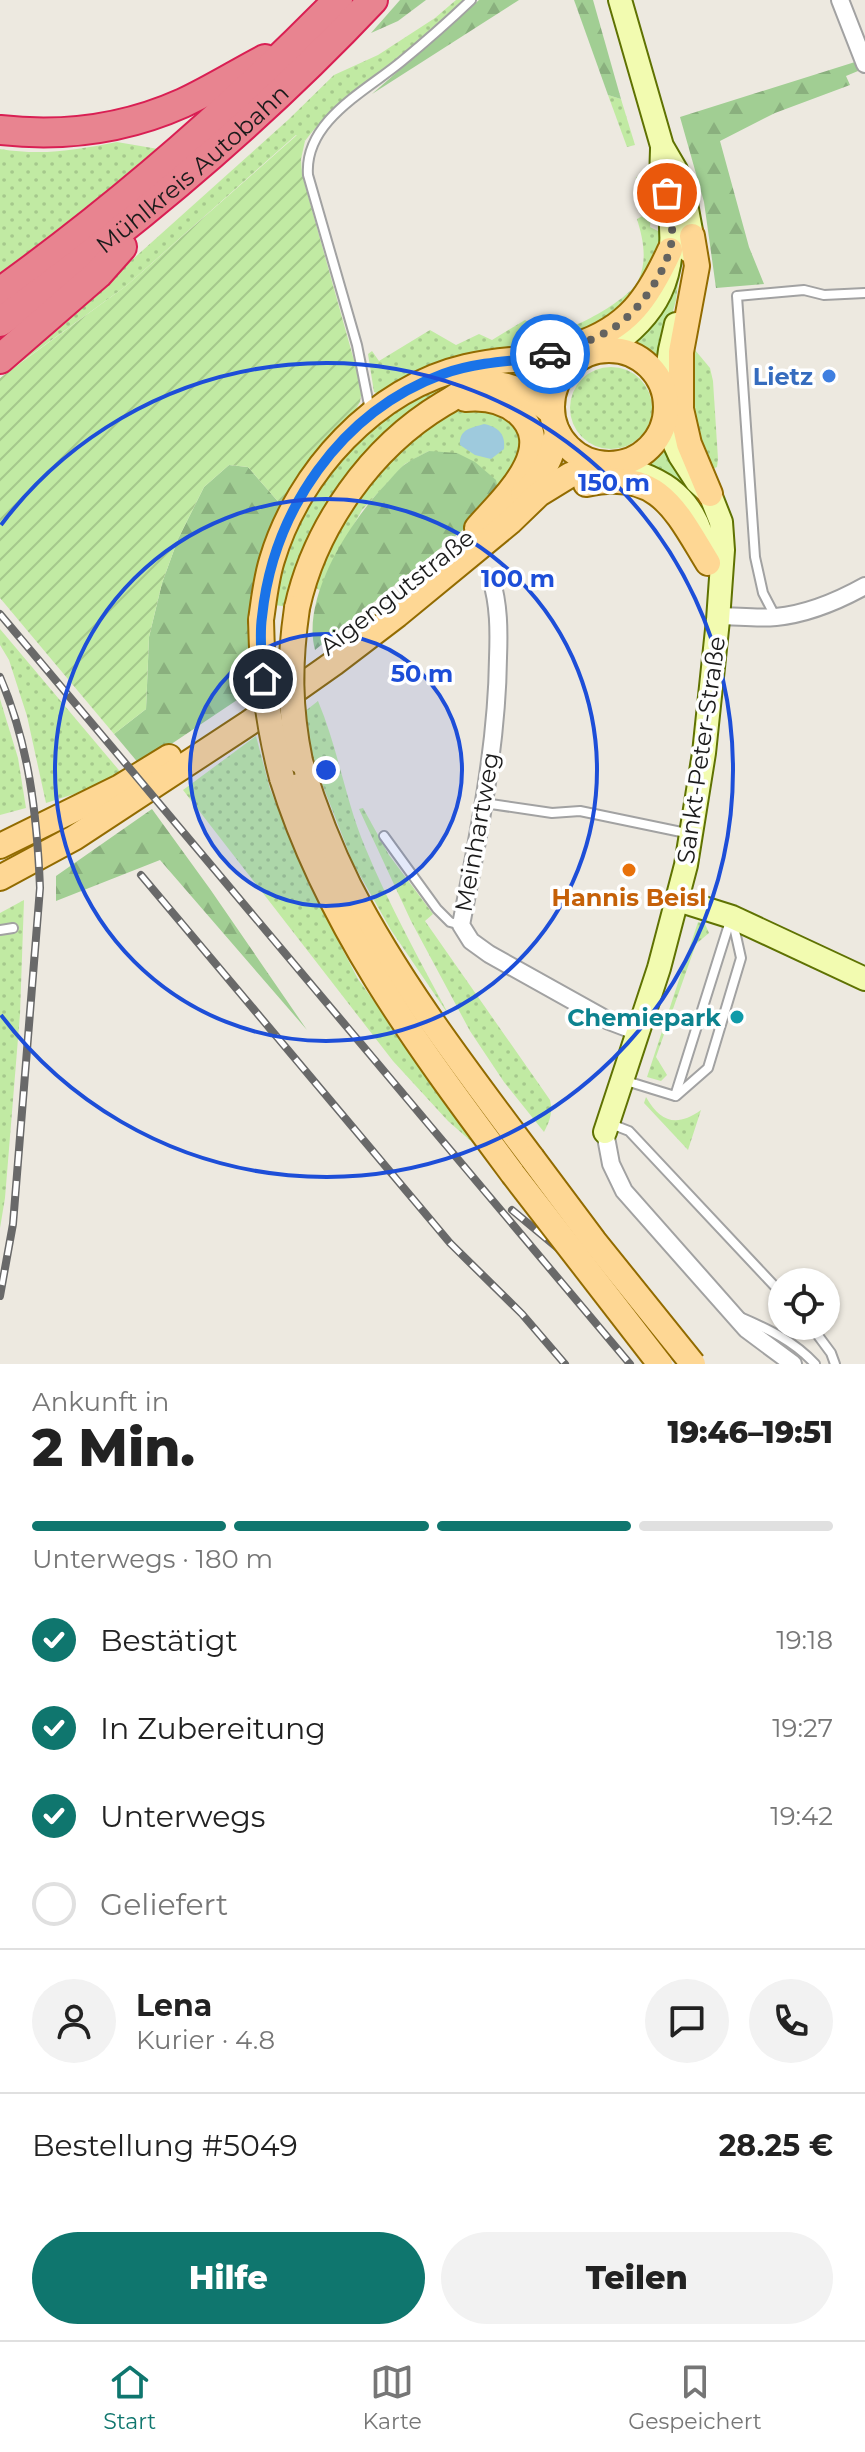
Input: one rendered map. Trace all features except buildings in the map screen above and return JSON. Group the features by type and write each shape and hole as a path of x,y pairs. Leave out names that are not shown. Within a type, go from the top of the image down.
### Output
{"highway":[{"name":"Mühlkreis Autobahn","path":"0,292 57,250 185,145 294,44 336,14 373,0"},
{"name":"Mühlkreis Autobahn","path":"0,322 71,271 253,119 336,14"},
{"path":"0,130 73,132 147,117 185,102 294,44"},
{"path":"0,359 98,274 169,192"}],"main road":[{"path":"692,236 697,266 681,352 681,400 684,426 710,494"},
{"path":"554,422 553,397 566,370 580,351 632,312 648,293 670,250"},
{"path":"510,522 539,494 556,483 605,464 628,461 647,450 659,436 666,407 664,394 657,377 642,361 629,354 606,350 466,367 441,375 401,395 371,415 340,442 312,477 288,518 272,561 261,620 265,698 273,744 291,770 349,886 429,1018 594,1241 693,1364"},
{"path":"605,464 577,455 566,445 554,422 523,392 487,384 471,387 414,423 366,472 344,501 313,556 297,608 290,652 289,687 293,727 292,811 342,922 410,1031 513,1174 660,1364"},
{"path":"448,401 476,398 499,402 522,416 530,430 532,449 526,467 514,487 477,528"},
{"name":"Aigengutstraße","path":"0,846 120,787 162,762 325,649 418,578 536,481 550,460 554,422"},
{"path":"510,522 577,486 598,481 633,483 659,495 675,509 708,563"},
{"name":"Aigengutstraße","path":"0,878 74,838 309,680 407,607 510,522"}],"street":[{"path":"620,0 662,146 676,170 692,236 664,394"},
{"path":"840,0 865,64"},
{"path":"606,350 634,328 657,299 669,272 670,214 662,174 662,146"},
{"path":"664,421 680,456 697,482 710,494"},
{"path":"605,464 649,476 677,493 696,517 704,539 718,608 776,617 833,602 865,586"},
{"name":"Sankt-Peter-Straße","path":"606,1127 678,900 692,834 704,753 723,550 722,529 710,494"},
{"name":"Meinhartweg","path":"491,579 497,608 498,674 484,803 461,925 471,941 501,961 609,1021 638,1032"},
{"path":"678,900 732,917 865,979"},
{"path":"606,1127 611,1164 624,1191 746,1329 793,1364"}],"lane":[{"path":"371,415 357,345 308,175 307,160 327,124 347,103 400,63 471,0"},
{"path":"776,617 763,593 755,557 737,296 804,290 824,295 865,293"},
{"path":"484,803 552,813 580,811 692,834"},
{"path":"384,836 437,909 450,922 461,925"},
{"path":"675,1096 732,917"},
{"path":"675,1096 708,1068 741,958 732,917"},
{"path":"0,930 13,928"},
{"path":"622,1080 675,1096"},
{"path":"606,1127 629,1131 768,1279"},
{"path":"732,1314 785,1338 815,1364"},
{"path":"821,1340 835,1364"}],"green space":[{"path":"400,0 426,0 398,21 371,33"},
{"path":"456,0 463,0 404,55 332,111 305,141 296,135 126,286 6,373 334,75 378,55 435,18"},
{"path":"479,0 519,0 372,94"},
{"path":"574,0 593,0 621,99 608,95"},
{"path":"855,62 858,71 846,76 850,85 775,113 720,141 749,247 764,284 716,288 704,202 680,117"},
{"path":"608,95 621,99 635,145 627,147"},
{"path":"297,135 305,141 302,174 362,389 360,402 353,414 318,449 282,506 248,467 229,465 204,487 178,539 162,583 149,637 146,709 114,734 0,598 0,378 126,286"},
{"path":"117,142 158,149 60,229 0,273 0,149 59,151"},
{"path":"644,176 653,202 650,227 662,233 661,245 644,291 579,338 452,358 417,372 379,394 374,392 368,354 372,351 379,361 430,330 456,345 479,334 492,340 525,320 544,330 556,331 583,322 624,297 638,281 643,265 643,242 637,219 648,213 636,177"},
{"path":"681,261 676,300 660,360 643,347 630,344 671,290"},
{"path":"690,344 710,368 713,381 718,459 717,467 710,470 693,426"},
{"path":"603,367 619,367 634,374 645,385 652,408 649,424 640,437 619,449 603,449 588,442 577,431 570,416 570,400 577,385 588,374"},
{"path":"523,370 555,371 544,394 506,376 346,478 311,533 288,607 275,605 286,556 303,514 335,464 356,442 404,404 430,390 473,376"},
{"path":"460,409 499,409 520,428 522,452 499,494 429,451 405,464 362,510 325,576 321,591 316,588 325,554 366,490 417,436"},
{"path":"665,449 687,479 680,482 646,465"},
{"path":"429,451 457,453 475,462 496,480 499,494 470,524 315,650 315,607 322,584 344,539 398,470"},
{"path":"229,465 248,467 282,506 264,552 253,597 248,642 249,692 140,765 114,734 146,709 149,637 162,583 178,539 204,487"},
{"path":"0,629 123,775 46,803 27,716 9,660 0,645"},
{"path":"0,699 18,758 26,808 0,815"},
{"path":"318,701 365,847 450,1017 391,930 353,863 314,763 304,712"},
{"path":"256,736 270,789 309,885 358,979 411,1053 485,1146 480,1149 448,1121 393,1061 183,790"},
{"path":"363,808 389,855 433,914 425,921 550,1100 550,1116 544,1132 504,1082 470,1031 411,921 359,809"},
{"path":"152,809 307,1030 160,860 56,901 56,876"},
{"path":"24,900 20,1014 0,1228 0,913"},
{"path":"698,922 705,924 709,933 696,944 656,1057 667,1075 661,1081 647,1077"},
{"path":"646,1097 658,1112 670,1120 684,1119 701,1110 688,1150 644,1103"}],"water":[{"path":"484,424 497,429 504,439 504,449 491,459 475,455 460,445 464,432"}],"railway":[{"path":"0,614 630,1364"},
{"path":"0,677 18,728 30,780 40,888 13,1224 0,1296"},
{"path":"141,875 450,1243 522,1314 565,1364"},
{"path":"512,1210 697,1364"}],"way so far":[{"path":"550,354 611,330 648,293 670,250 667,193"}],"place":[{"name":"Lietz","path":"829,376"},
{"name":"Hannis Beisl","path":"629,870"},
{"name":"Chemiepark","path":"737,1017"}],"route":[{"path":"263,679 261,620 272,561 288,518 312,477 340,442 371,415 401,395 441,375 466,367 550,354"}]}
